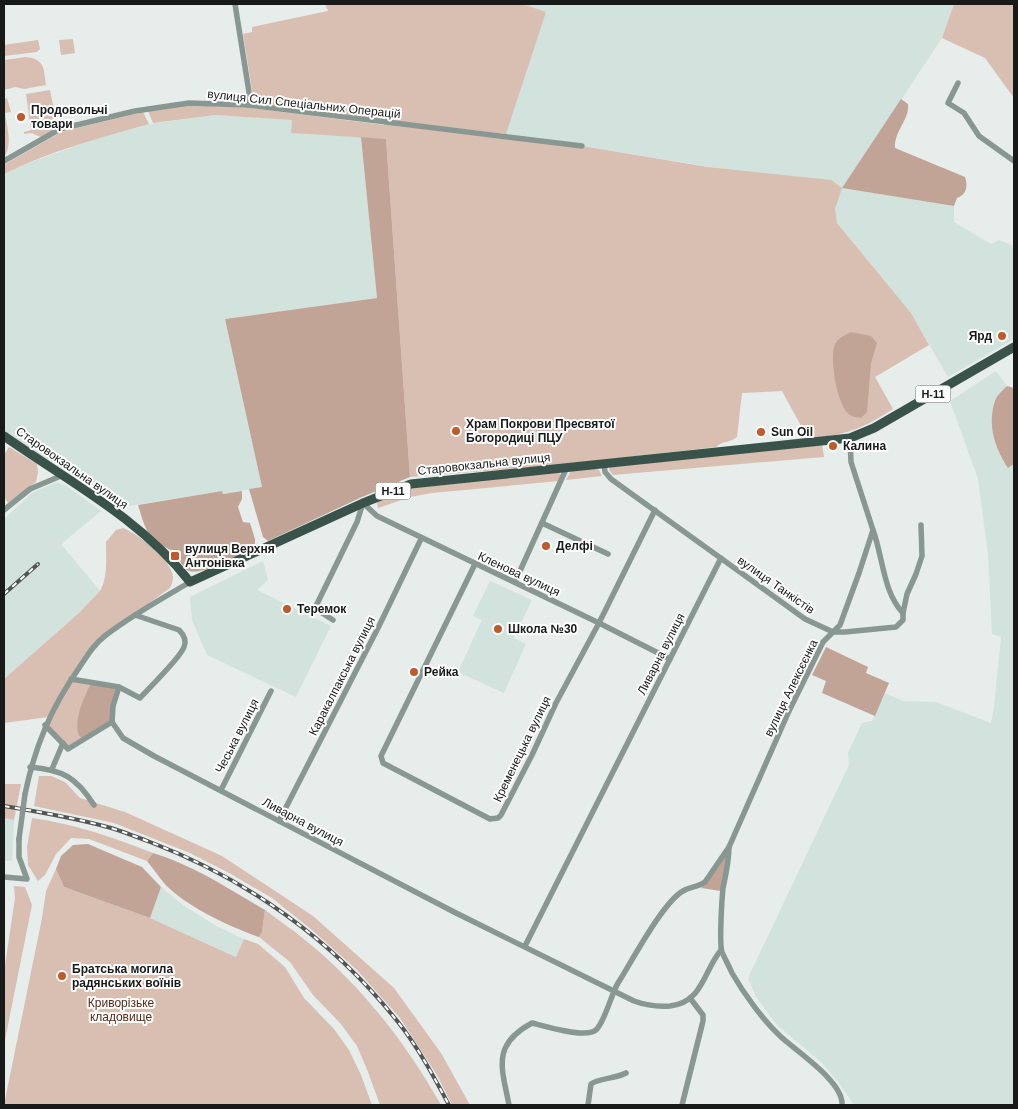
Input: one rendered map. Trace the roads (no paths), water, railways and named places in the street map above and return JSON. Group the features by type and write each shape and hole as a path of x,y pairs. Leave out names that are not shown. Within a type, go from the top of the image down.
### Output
{"main road":[{"name":"Старовокзальна вулиця","path":"4,436 108,506 152,542 190,582 363,503 411,484 850,438 874,428 1014,347"}],"street":[{"path":"235,4 249,92 248,105"},
{"path":"958,83 948,103 964,113 979,136 1014,162"},
{"name":"вулиця Сил Спеціальних Операцій","path":"4,161 60,129 135,111 189,103 248,105 582,146"},
{"path":"850,438 851,462 878,544 890,595 903,613"},
{"name":"вулиця Танкістів","path":"604,463 605,472 611,479 805,619 833,632 845,632 896,627 903,620 903,613"},
{"path":"515,582 568,467"},
{"path":"4,510 30,489 63,474"},
{"path":"333,620 319,611 316,606 356,522 363,503"},
{"name":"Кленова вулиця","path":"363,503 377,516 421,539 515,582 670,659"},
{"name":"Кременецька вулиця","path":"475,564 381,756 383,763 490,820 501,815 655,510"},
{"path":"542,523 608,554"},
{"path":"903,613 907,594 922,556 921,525"},
{"name":"вулиця Алексєєнка","path":"721,950 722,901 728,871 729,846 789,711 824,642 840,625 873,530"},
{"name":"Каракалпакська вулиця","path":"279,821 379,626 421,539"},
{"name":"Ливарна вулиця","path":"525,946 721,558"},
{"path":"4,877 27,879 19,857 19,839 30,767 45,725 71,679 92,648 104,636 190,582"},
{"path":"71,679 119,688 140,698 183,650 185,645 184,636 178,630 135,615"},
{"path":"45,725 68,749 72,748 112,722 113,706 119,688"},
{"name":"Чеська вулиця","path":"221,790 271,691"},
{"name":"Ливарна вулиця","path":"112,722 124,738 279,821 456,914 640,1003 653,1006 678,1005 690,998"},
{"path":"52,769 63,743"},
{"path":"30,767 52,769 68,776 85,791 94,805"},
{"path":"509,1105 501,1060 505,1046 524,1027 532,1023 589,1034 596,1030 613,997 614,990 658,918 683,891 704,882 729,846"},
{"path":"682,1104 703,1018 690,998 704,981 713,960 721,950 740,984 769,1024 781,1037 820,1069 842,1097 842,1105"},
{"path":"588,1105 590,1084 594,1081 606,1080 626,1072"}],"railway":[{"path":"4,594 38,564"},
{"path":"4,806 98,824 150,842 221,874 286,915 317,939 373,992 412,1042 432,1073 449,1105"}],"place":[{"name":"Продовольчі товари","path":"21,117"},
{"name":"Ярд","path":"1002,336"},
{"name":"Храм Покрови Пресвятої Богородиці ПЦУ","path":"456,431"},
{"name":"Sun Oil","path":"761,432"},
{"name":"Калина","path":"833,446"},
{"name":"Делфі","path":"546,546"},
{"name":"вулиця Верхня Антонівка","path":"175,556"},
{"name":"Теремок","path":"287,609"},
{"name":"Школа №30","path":"498,629"},
{"name":"Рейка","path":"414,672"},
{"name":"Братська могила радянських воїнів","path":"62,976"}],"park label":[{"name":"Криворізьке кладовище","path":"121,1010"}]}
